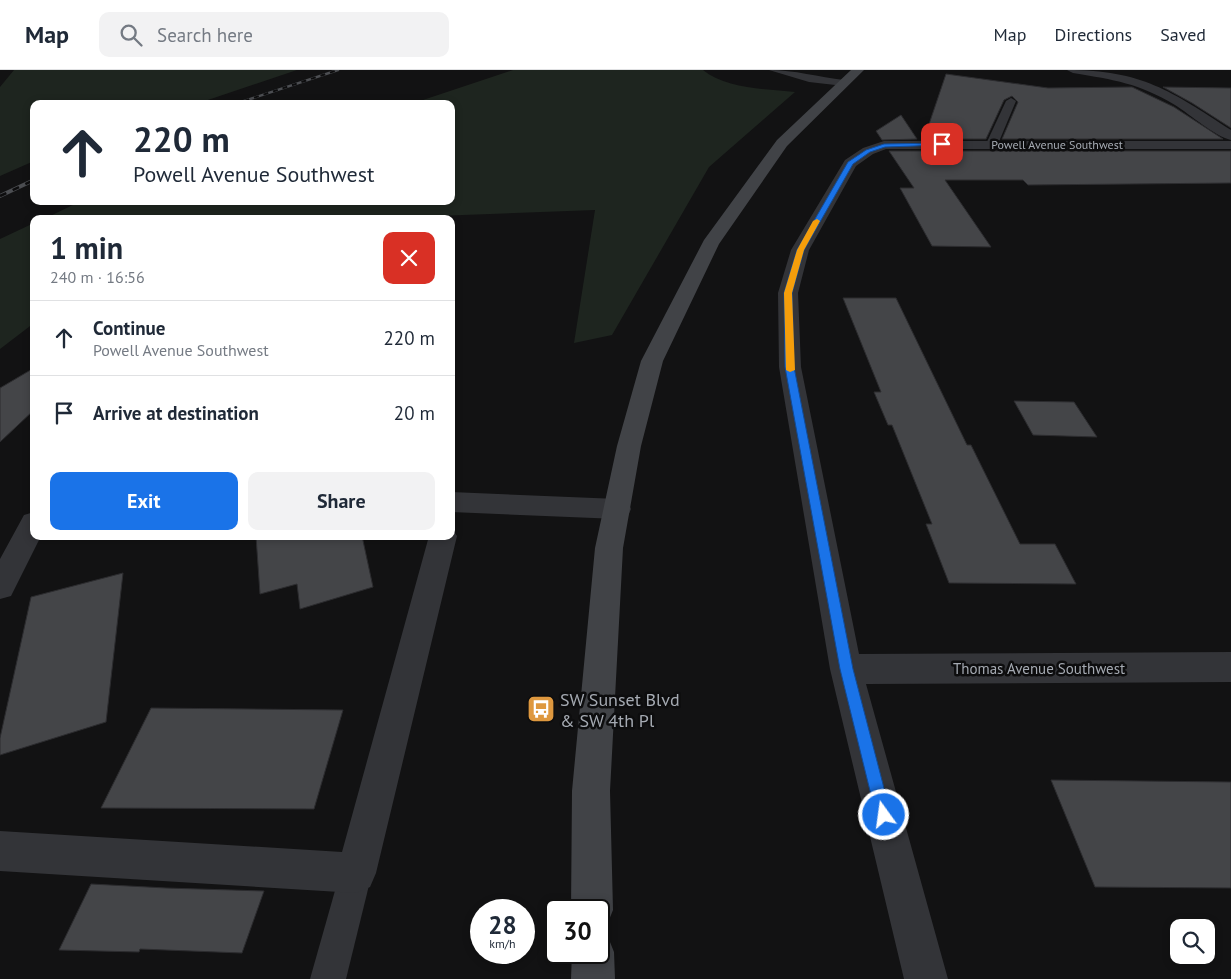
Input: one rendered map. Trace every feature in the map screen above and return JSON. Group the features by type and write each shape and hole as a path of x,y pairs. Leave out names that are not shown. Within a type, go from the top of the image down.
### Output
{"main road":[{"path":"592,899 592,782 609,548 629,446 652,361 710,244 782,144 851,77"},
{"path":"593,964 593,979"}],"street":[{"path":"1073,70 1124,74 1168,95 1231,136"},
{"name":"Powell Avenue Southwest","path":"846,669 790,367 788,293 800,250 850,163 868,151 884,145 1231,145"},
{"path":"455,502 618,509"},
{"path":"0,588 30,530"},
{"path":"0,851 356,873 442,540"},
{"name":"Thomas Avenue Southwest","path":"846,669 1231,667"},
{"path":"846,669 926,979"}],"lane":[{"path":"774,70 809,79 851,77"},
{"path":"992,144 1010,102"},
{"path":"328,979 356,873"}],"shaded area":[{"path":"14,70 297,70 208,100 30,100 30,163 0,176 0,87"},
{"path":"513,70 703,70 712,76 735,85 795,92 709,167 612,335 574,343 595,210 455,215 52,215 73,205 455,205 455,100 423,100"},
{"path":"30,225 30,326 0,349 0,239"}],"building":[{"path":"946,74 1048,88 1132,87 1174,107 1223,139 1002,139 1018,102 1012,96 1004,100 986,139 924,139"},
{"path":"1163,87 1231,88 1231,128 1192,103"},
{"path":"901,115 917,139 882,140 876,131"},
{"path":"889,151 1231,151 1231,183 1028,185 1023,180 945,180 991,247 932,246 900,188 914,188"},
{"path":"843,298 896,298 967,445 971,445 1020,544 1055,544 1076,584 949,583 926,524 932,524 892,425 888,425 874,392 881,392"},
{"path":"30,370 30,414 0,442 0,388"},
{"path":"1014,401 1074,402 1097,437 1033,435"},
{"path":"256,540 363,540 373,587 300,609 297,584 260,594"},
{"path":"123,573 106,722 0,755 0,738 31,597"},
{"path":"151,708 343,710 314,809 101,808"},
{"path":"1051,780 1231,782 1231,888 1095,887"},
{"path":"91,884 264,891 242,953 140,949 139,952 59,950"}],"railway":[{"path":"247,100 338,70"},
{"path":"0,196 30,182"}],"slow traffic":[{"path":"790,370 788,293 800,250 817,221"}],"place":[{"name":"SW Sunset Blvd & SW 4th Pl","path":"541,709"}],"route":[{"path":"884,815 846,669 790,367 788,293 800,250 850,163 868,151 884,145 942,144"}]}
